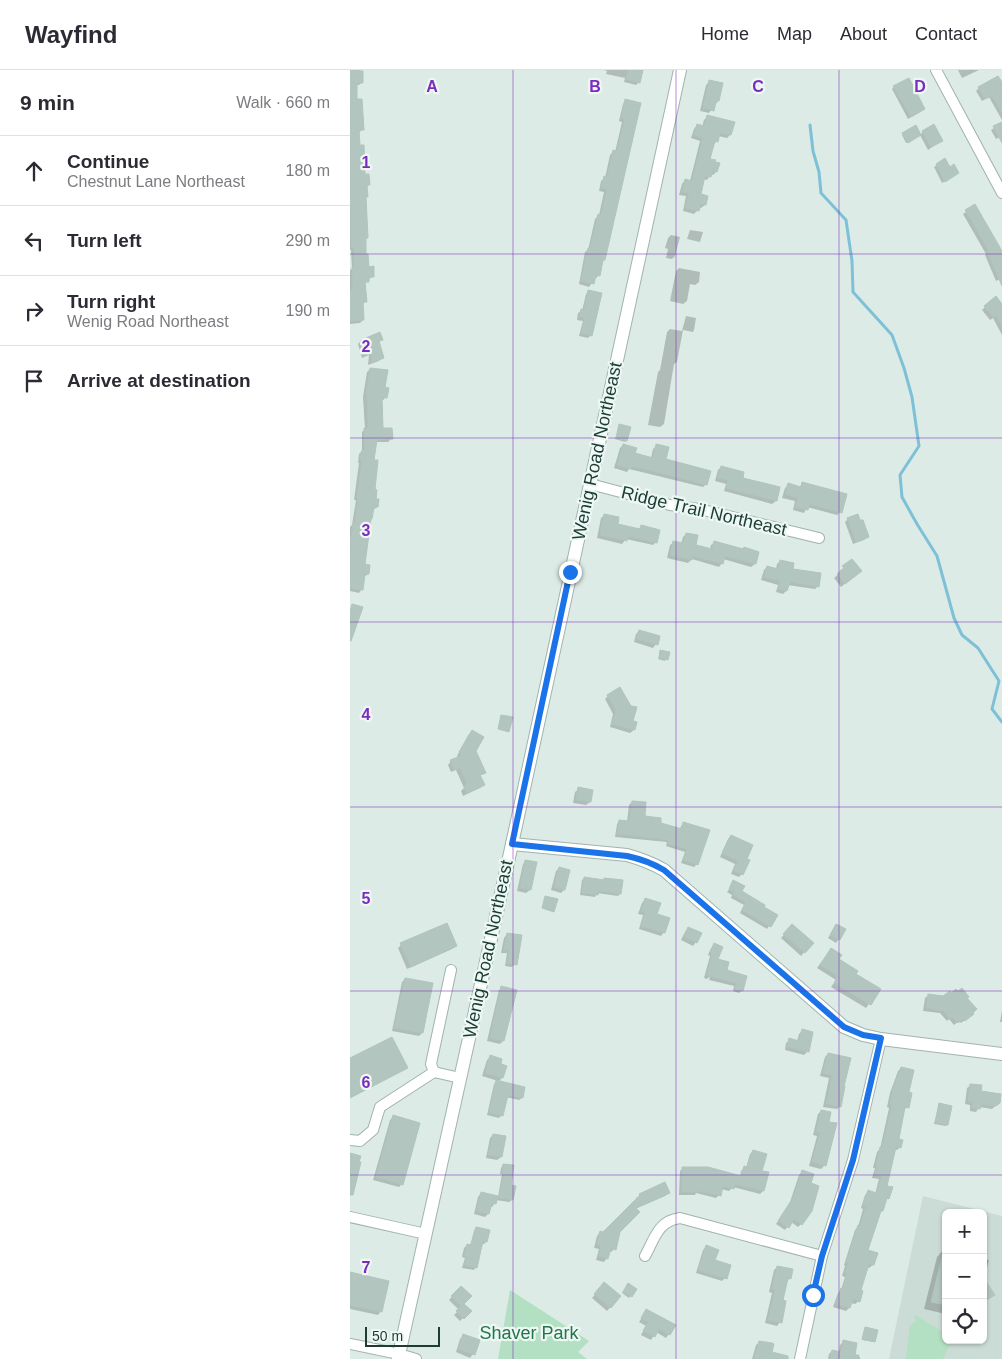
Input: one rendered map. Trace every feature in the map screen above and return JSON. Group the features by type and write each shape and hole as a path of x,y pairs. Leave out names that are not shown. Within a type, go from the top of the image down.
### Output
{"street":[{"name":"Wenig Road Northeast","path":"399,1356 680,70"},
{"path":"936,70 1002,193"},
{"name":"Ridge Trail Northeast","path":"590,484 670,505 699,508 819,538"},
{"path":"512,844 627,856 654,864 664,870 844,1027 863,1035 1002,1054"},
{"path":"434,1072 431,1064 451,970"},
{"path":"800,1359 822,1256 853,1160 881,1038"},
{"path":"350,1140 360,1141 373,1130 380,1107 434,1072 460,1078"},
{"path":"350,1217 426,1234"},
{"path":"645,1256 659,1229 665,1222 680,1218 822,1256"},
{"path":"350,1344 416,1359"}],"shaded area":[{"path":"923,1196 974,1209 942,1209 942,1344 987,1344 987,1212 1002,1216 1002,1359 889,1359"}],"green space":[{"name":"Shaver Park","path":"510,1290 589,1341 578,1352 587,1359 498,1359"},
{"path":"914,1316 942,1332 942,1344 950,1344 943,1359 906,1359 910,1326 916,1321"}],"building":[{"path":"350,70 363,71 363,83 350,83"},
{"path":"628,70 643,70 640,83 626,79"},
{"path":"998,76 1002,82 1002,113 992,96 985,99 978,87"},
{"path":"909,78 925,109 911,117 893,86"},
{"path":"709,80 723,83 719,101 716,101 714,111 703,108"},
{"path":"350,84 357,84 357,99 362,99 364,130 359,130 360,145 364,145 365,174 369,174 370,185 367,185 368,197 366,197 368,238 366,238 366,254 368,254 369,267 374,266 374,277 369,277 369,282 365,282 367,302 363,302 364,320 350,321 350,291 353,290 352,267 354,267 354,247 351,247"},
{"path":"625,99 641,103 605,260 603,260 600,276 596,275 594,284 581,281 588,248 590,248 598,214 601,215 607,189 601,188 604,176 607,177 613,150 617,151 625,119 621,118"},
{"path":"707,115 735,122 731,135 720,133 718,142 715,141 710,159 720,163 717,172 713,171 711,177 705,176 701,194 708,196 706,205 701,204 699,211 685,208 689,193 682,192 685,179 692,181 703,138 694,135 697,124 704,126"},
{"path":"1002,122 1002,143 993,126"},
{"path":"934,124 943,141 931,147 922,131"},
{"path":"916,125 921,135 908,143 902,133"},
{"path":"945,158 950,167 954,164 959,173 945,182 936,164"},
{"path":"975,204 1002,251 1002,286 987,251 989,251 965,210"},
{"path":"588,290 602,293 592,336 581,333 585,318 579,317 581,309 584,310"},
{"path":"996,296 1002,304 1002,326 996,316 994,318 984,306"},
{"path":"380,332 383,340 379,341 384,358 371,363 372,353 366,355 361,340"},
{"path":"370,368 388,370 385,387 389,388 387,398 382,397 383,428 392,428 393,439 377,440 374,460 378,460 375,489 377,490 376,499 379,499 378,507 374,507 371,519 365,564 370,565 369,574 365,574 363,590 350,588 350,545 353,523 355,523 362,460 360,460 362,450 365,450 364,428 368,428 366,394"},
{"path":"619,424 631,427 627,441 616,438"},
{"path":"623,444 637,448 635,453 653,458 656,444 669,447 666,459 711,471 707,485 632,466 631,469 617,465"},
{"path":"721,466 744,472 743,478 780,487 777,501 726,488 728,480 718,478"},
{"path":"802,482 847,494 842,513 810,504 808,510 795,507 798,498 785,494 788,483 801,487"},
{"path":"604,514 619,517 618,524 640,529 641,525 660,530 657,543 628,536 627,541 600,535"},
{"path":"858,514 860,520 863,520 869,537 856,542 847,518"},
{"path":"686,533 698,535 696,545 712,549 714,541 759,552 756,564 725,556 723,564 693,556 692,560 670,555 673,541 683,543"},
{"path":"852,559 862,571 845,584 837,574 844,568 842,566"},
{"path":"780,560 794,563 793,569 821,573 819,587 790,582 787,591 778,589 780,581 764,577 767,566 778,569"},
{"path":"352,604 363,607 350,641 350,611"},
{"path":"639,630 660,636 658,645 636,639"},
{"path":"660,650 670,652 668,660 659,658"},
{"path":"620,687 631,706 637,707 633,721 637,722 635,730 612,724 616,710 607,695"},
{"path":"501,715 513,717 509,732 498,729"},
{"path":"472,730 484,737 476,751 486,773 480,775 485,785 467,793 464,787 467,783 460,768 454,770 450,760 461,756 459,752"},
{"path":"578,787 593,790 591,802 576,800"},
{"path":"632,801 646,802 645,816 661,818 661,823 682,829 683,822 710,830 698,865 683,860 687,849 668,844 669,840 617,834 619,820 629,821"},
{"path":"731,835 753,845 747,859 750,860 743,875 733,870 738,861 722,853"},
{"path":"525,860 537,862 531,890 520,888"},
{"path":"559,867 570,870 565,890 554,887"},
{"path":"584,877 623,880 621,894 599,891 598,895 582,893"},
{"path":"733,880 745,886 742,891 778,915 771,927 742,910 746,902 733,895 734,892 729,889"},
{"path":"545,896 558,899 554,912 542,908"},
{"path":"645,898 661,903 657,914 670,918 665,933 641,926 645,912 641,911"},
{"path":"447,923 457,946 411,967 400,943"},
{"path":"792,924 814,943 805,953 783,934"},
{"path":"836,924 846,929 840,940 830,935"},
{"path":"688,927 702,933 697,943 684,937"},
{"path":"507,933 522,935 517,965 507,963 509,950 504,950"},
{"path":"714,943 723,947 718,959 729,962 727,970 747,976 743,991 735,989 737,983 707,975 712,953 710,953"},
{"path":"831,948 842,955 839,959 858,971 856,974 881,989 871,1005 834,983 838,976 820,965"},
{"path":"405,978 433,983 423,1033 394,1028"},
{"path":"501,986 517,990 504,1041 490,1038"},
{"path":"962,988 969,997 967,998 977,1009 965,1021 963,1019 958,1023 952,1017 950,1019 944,1011 926,1008 928,994 943,996 950,991 951,993 956,989 958,991"},
{"path":"802,1029 813,1032 809,1052 787,1047 789,1038 799,1041"},
{"path":"392,1037 408,1068 350,1098 350,1058"},
{"path":"828,1053 851,1058 841,1107 826,1104 832,1075 823,1073"},
{"path":"490,1055 502,1059 501,1064 507,1066 503,1078 485,1073"},
{"path":"901,1067 914,1070 909,1092 912,1093 909,1108 905,1107 899,1139 903,1140 901,1148 896,1147 887,1186 893,1187 883,1211 881,1211 868,1250 878,1253 874,1265 869,1264 861,1290 863,1291 860,1302 853,1299 850,1308 836,1304 841,1288 843,1289 847,1273 845,1273 848,1263 846,1262 858,1225 860,1226 866,1206 863,1205 868,1190 876,1193 882,1176 875,1174 876,1165 892,1105 890,1104 893,1089"},
{"path":"496,1080 525,1087 523,1098 508,1095 503,1116 489,1113"},
{"path":"970,1084 982,1085 981,1091 1001,1094 1000,1103 996,1106 981,1104 980,1109 972,1108 973,1102 968,1101"},
{"path":"939,1103 952,1106 948,1125 935,1123"},
{"path":"821,1110 831,1112 829,1122 837,1123 826,1166 812,1162 820,1133 816,1132"},
{"path":"393,1115 420,1123 403,1185 376,1177"},
{"path":"493,1134 506,1136 502,1157 488,1155"},
{"path":"753,1150 767,1154 762,1171 769,1172 764,1191 735,1184 734,1189 723,1186 721,1196 699,1191 682,1192 682,1167 708,1167 741,1176 744,1166 747,1167"},
{"path":"350,1153 361,1156 353,1195 350,1195"},
{"path":"503,1164 514,1165 511,1185 516,1186 513,1200 499,1198 504,1172 502,1172"},
{"path":"802,1170 814,1174 811,1183 819,1186 812,1211 802,1225 794,1219 789,1228 778,1221 793,1198"},
{"path":"665,1182 670,1193 636,1208 640,1212 620,1232 616,1250 611,1248 608,1259 599,1256 601,1246 597,1244 600,1231 603,1232 639,1194"},
{"path":"481,1192 498,1196 496,1204 492,1203 489,1214 476,1211"},
{"path":"476,1227 490,1230 487,1242 483,1241 477,1268 464,1265 467,1244 471,1245"},
{"path":"706,1245 719,1250 715,1260 731,1265 727,1279 698,1270"},
{"path":"942,1257 942,1304 931,1302"},
{"path":"777,1266 793,1269 791,1279 788,1278 783,1300 786,1301 782,1323 768,1320 775,1290 772,1289"},
{"path":"350,1272 389,1281 382,1312 350,1305"},
{"path":"604,1282 621,1296 611,1308 594,1294"},
{"path":"628,1283 637,1289 632,1297 623,1292"},
{"path":"987,1283 995,1295 987,1300"},
{"path":"461,1286 472,1296 464,1304 472,1311 464,1319 456,1311 461,1306 451,1296"},
{"path":"646,1309 676,1325 670,1335 659,1329 655,1337 643,1331 648,1322 641,1318"},
{"path":"865,1327 878,1330 875,1342 862,1339"},
{"path":"463,1334 480,1340 475,1355 458,1349"},
{"path":"843,1340 857,1343 855,1355 859,1355 858,1359 830,1359 832,1350 841,1352"},
{"path":"759,1341 774,1344 772,1352 788,1356 788,1359 754,1359"}],"waterway":[{"path":"810,125 821,193 846,220 852,261 853,292 892,335 912,397 919,446 900,475 902,497 937,556 954,618 962,635 978,648 999,681 992,709 1002,722"}],"route":[{"path":"570,572 512,844 627,856 654,864 664,870 844,1027 863,1035 881,1038 853,1160 822,1256 813,1295"}]}
